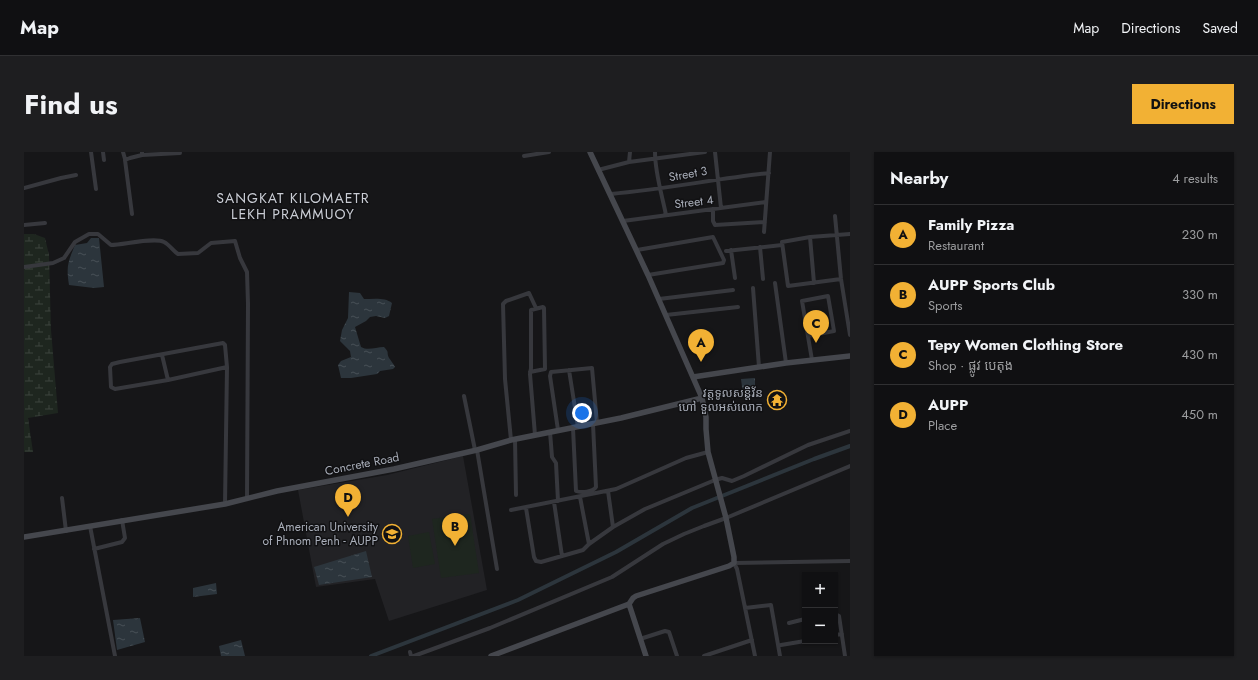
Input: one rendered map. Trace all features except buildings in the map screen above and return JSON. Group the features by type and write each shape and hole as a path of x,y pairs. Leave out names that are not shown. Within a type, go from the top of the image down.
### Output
{"street":[{"path":"91,152 96,189"},
{"path":"103,152 104,160"},
{"path":"123,152 132,214"},
{"path":"524,156 549,152"},
{"path":"590,152 637,250 702,398 706,417 708,452 725,516 755,656"},
{"path":"629,162 630,152"},
{"path":"655,152 660,189 666,215"},
{"path":"598,170 629,162 687,153 705,152"},
{"path":"715,152 721,208"},
{"path":"764,232 770,152"},
{"path":"125,159 142,154 180,153"},
{"name":"Street 3","path":"610,194 660,189 719,179 769,173"},
{"path":"24,188 76,175"},
{"name":"Street 4","path":"623,221 766,202"},
{"path":"713,209 713,221 715,225 765,222"},
{"path":"835,216 841,279 850,335"},
{"path":"24,225 45,223"},
{"path":"24,267 53,263 64,258 75,242 89,234 98,234 111,245 161,241 170,246 178,254 198,253 211,243 235,241 240,258 247,272 247,498"},
{"path":"841,279 788,286 782,241 850,234"},
{"path":"637,250 713,237 724,260 723,262 648,275"},
{"path":"810,237 814,283"},
{"path":"726,251 782,245"},
{"path":"760,247 763,279"},
{"path":"732,250 735,278"},
{"path":"775,283 786,363"},
{"path":"753,288 759,367"},
{"path":"659,300 733,290"},
{"path":"516,495 513,440 505,379 503,304 506,301 529,293 536,308"},
{"path":"808,336 834,331 829,297 802,300 808,336 812,360"},
{"path":"530,372 545,369 544,308 541,307 530,310 530,372 535,435"},
{"path":"666,315 738,307"},
{"path":"225,504 227,367 226,347 224,343 110,365 111,387 115,389 168,380 227,367"},
{"path":"162,355 168,380"},
{"path":"693,376 850,356"},
{"path":"558,430 550,374 551,372 589,367 593,369 596,487 594,490 576,491 576,427 569,370"},
{"path":"464,396 476,450 497,569"},
{"name":"Concrete Road","path":"24,537 225,504 277,491 394,469 513,440 702,398"},
{"path":"526,508 534,557 536,561 541,562 583,550 613,527 645,509 722,478 732,481 808,445 850,431"},
{"path":"550,432 552,457 556,463 556,502 562,556"},
{"path":"511,510 608,491 623,486 686,458 708,452"},
{"path":"414,656 468,637 612,577 663,544 725,516 850,466"},
{"path":"608,491 613,527"},
{"path":"580,497 589,544"},
{"path":"62,498 66,531"},
{"path":"94,549 122,542 125,538 122,520"},
{"path":"90,526 115,656"},
{"path":"491,656 629,604 636,596 729,566 734,562 850,561"},
{"path":"629,604 646,656"},
{"path":"745,608 771,605 780,656"},
{"path":"838,616 845,656"},
{"path":"789,623 802,620"},
{"path":"640,640 665,631 669,632 677,656"},
{"path":"838,635 842,634"},
{"path":"703,656 752,640"},
{"path":"781,645 802,642"}],"shaded area":[{"name":"American University of Phnom Penh - AUPP","path":"463,456 487,590 389,621 375,579 316,587 298,490 387,475"}],"green space":[{"path":"24,234 34,234 45,238 49,255 51,330 58,413 28,418 33,452 24,452"},
{"path":"470,514 479,573 441,578 432,519"},
{"path":"429,532 435,564 413,568 408,536"}],"water":[{"path":"91,238 99,238 104,287 94,288 69,285 68,264 75,245 87,243"},
{"path":"349,292 360,293 364,299 382,299 392,303 389,316 385,318 376,316 370,317 355,327 361,347 369,349 384,347 395,367 393,369 380,371 377,374 341,378 338,365 341,361 351,357 350,351 340,341 342,330 348,318"},
{"path":"755,378 755,395 743,394 741,379"},
{"path":"366,551 372,577 319,585 314,567"},
{"path":"216,583 217,594 193,597 193,588"},
{"path":"140,618 145,642 117,650 113,620"},
{"path":"241,640 245,656 221,656 219,646"}],"waterway":[{"path":"371,656 518,600 616,552 692,508 850,446"}],"place":[{"name":"Tepy Women Clothing Store","path":"816,343"},
{"name":"Family Pizza","path":"701,362"},
{"name":"វត្តទូលសន្តិវ័ន ហៅ ទួលអស់លោក","path":"777,400"},
{"name":"AUPP","path":"348,517"},
{"name":"American University of Phnom Penh - AUPP","path":"392,534"},
{"name":"AUPP Sports Club","path":"455,546"}],"district":[{"name":"SANGKAT KILOMAETR LEKH PRAMMUOY","path":"293,206"}]}
